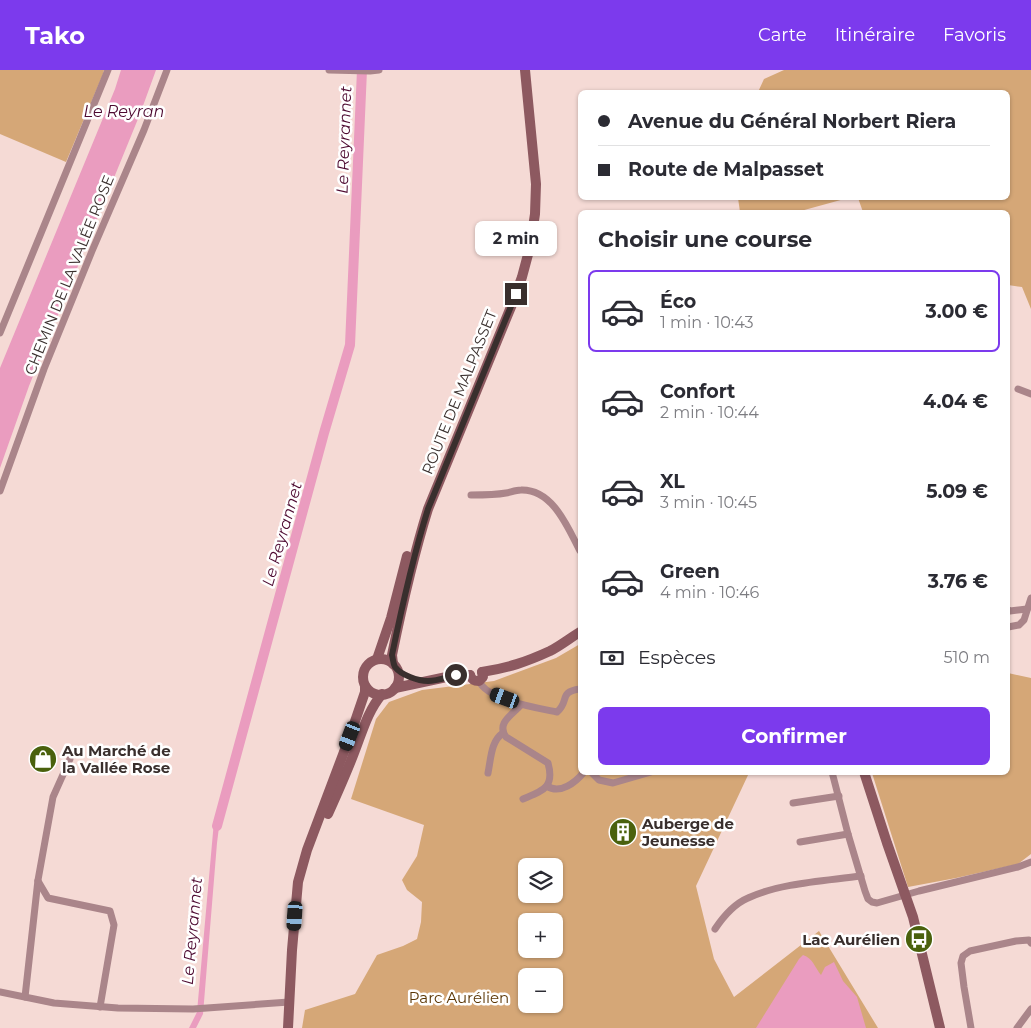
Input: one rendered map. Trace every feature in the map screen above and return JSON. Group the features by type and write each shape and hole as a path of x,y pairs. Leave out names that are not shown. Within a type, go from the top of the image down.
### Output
{"main road":[{"name":"ROUTE DE MALPASSET","path":"376,659 391,618 400,579 421,509 517,275 524,247 530,214 530,184 518,70"},
{"name":"ROUTE DE MALPASSET","path":"395,667 392,655 408,581 428,509 513,302 530,247 535,214 536,184 525,70"},
{"path":"428,681 412,678 383,659 376,659 366,666 363,677 369,690 375,694 382,694 395,688 428,681 456,675 477,676 523,663 551,650 578,633"},
{"path":"395,667 398,675 398,682 395,688"},
{"path":"288,1028 298,882 304,860 350,736 366,686"},
{"path":"294,1028 301,903 304,882 313,851 369,714 382,694"},
{"path":"865,775 913,917 940,1028"}],"street":[{"path":"0,333 108,70"},
{"name":"CHEMIN DE LA VALÉE ROSE","path":"0,491 44,369 144,130 167,70"},
{"path":"329,70 379,70"},
{"path":"1018,389 1031,394"},
{"path":"471,495 493,495 521,490 534,492 546,498 556,509 578,548"},
{"path":"1010,627 1019,625 1024,620 1031,598"},
{"path":"1010,610 1027,609"},
{"path":"477,676 481,686 488,692 522,704 557,712 561,709 567,694 570,691 578,690"},
{"path":"522,704 504,723 503,733 506,737 548,763 550,769 547,786 542,791 523,799"},
{"path":"488,772 495,741 503,733"},
{"path":"25,997 38,880 53,797 70,759"},
{"path":"547,786 563,788 581,775"},
{"path":"593,775 599,780 613,783 641,775"},
{"path":"833,775 860,876 868,899 872,902 877,903 1031,862"},
{"path":"793,803 839,796"},
{"path":"800,842 848,834"},
{"path":"715,929 732,909 746,898 788,886 860,876"},
{"path":"38,880 48,898 110,911 114,925 100,1007"},
{"path":"971,1028 961,963 963,956 970,951 1016,941 1029,940 1031,943"},
{"path":"0,992 54,1003 118,1008 193,1009 289,1002"},
{"path":"1017,1028 1031,1009"}],"green space":[{"path":"0,70 104,70 66,162 0,134"},
{"path":"784,70 1031,70 1031,309 1022,287 1010,285 1010,210 862,210 859,200 1010,200 1010,90 759,90 764,79"},
{"path":"738,200 841,200 804,210 740,210"},
{"name":"Parc Aurélien","path":"578,645 578,775 748,775 696,886 714,959 734,997 819,931 878,1028 302,1028 305,1010 355,994 377,955 417,939 421,922 422,902 407,890 402,880 417,856 424,825 351,799 376,719 389,702 422,690 494,681 556,658"},
{"path":"1010,673 1031,678 1031,854 1018,864 908,887 873,775 1010,775"}],"water":[{"name":"Le Reyran","path":"121,70 156,70 140,114 29,386 0,468 0,368 115,89"},
{"name":"Le Reyrannet","path":"218,813 222,814 217,843 203,1014 196,1028 189,1028 197,1012 214,821"},
{"name":"Lac Aurélien","path":"803,955 812,961 821,975 825,967 834,962 843,981 857,997 866,1028 756,1028"}],"waterway":[{"name":"Le Reyrannet","path":"217,826 324,433 350,345 362,70"}],"place":[{"name":"Au Marché de la Vallée Rose","path":"43,759"},
{"name":"Auberge de Jeunesse","path":"623,832"},
{"name":"Lac Aurélien","path":"919,939"}],"route":[{"path":"456,675 428,681 417,680 397,669 393,664 392,655 408,581 428,509 516,294"}]}
